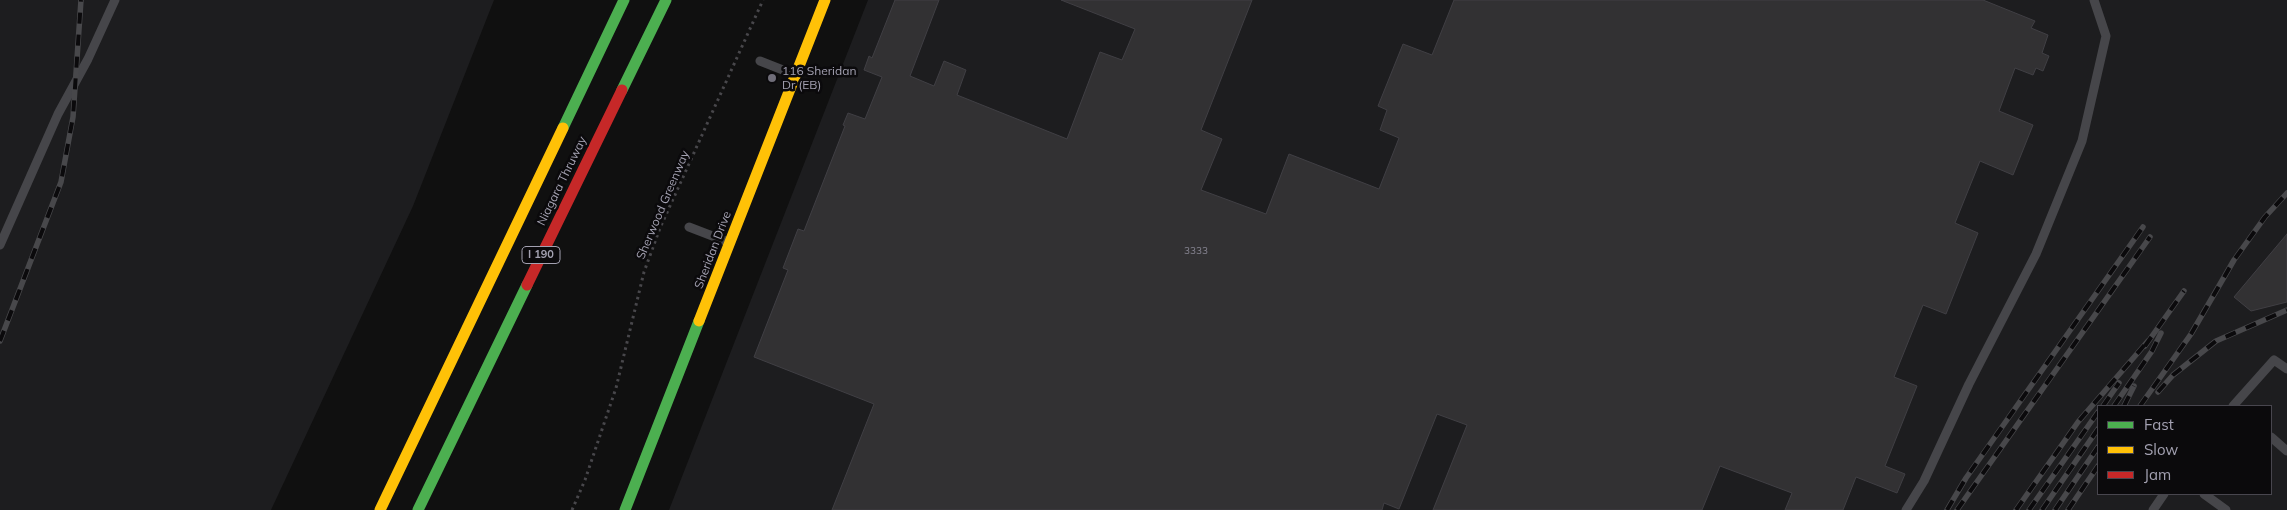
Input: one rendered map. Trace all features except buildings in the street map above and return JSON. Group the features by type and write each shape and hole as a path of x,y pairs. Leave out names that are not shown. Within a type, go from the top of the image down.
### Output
{"main road":[{"name":"Niagara Thruway","path":"380,510 624,0"},
{"name":"Niagara Thruway","path":"418,510 666,0"},
{"name":"Sheridan Drive","path":"625,510 825,0"}],"lane":[{"path":"0,245 58,114 88,59 115,0"},
{"path":"1906,510 1924,481 1969,384 2036,254 2082,141 2106,36 2094,0"},
{"path":"760,61 796,75"},
{"path":"689,227 730,243"},
{"path":"2234,405 2274,360 2287,369"},
{"path":"2272,438 2287,450"},
{"path":"2153,510 2163,495"},
{"path":"2205,495 2226,510"}],"path":[{"name":"Sherwood Greenway","path":"572,510 585,480 616,388 644,272 763,0"}],"shaded area":[{"path":"0,0 494,0 413,206 271,510 0,510"},
{"path":"868,0 2287,0 2287,510 669,510"}],"railway":[{"path":"0,341 61,182 73,117 81,0"},
{"path":"2141,405 2191,334 2234,260 2265,217 2287,193"},
{"path":"1947,510 1966,478 2143,227"},
{"path":"1957,510 2150,237"},
{"path":"2145,346 2184,291"},
{"path":"2158,392 2173,375 2216,341 2287,310"},
{"path":"2115,405 2152,351 2161,333"},
{"path":"2016,510 2078,422 2148,341"},
{"path":"2104,405 2119,383"},
{"path":"2124,405 2134,386"},
{"path":"2029,510 2097,413"},
{"path":"2042,510 2097,430"},
{"path":"2055,510 2097,448"},
{"path":"2068,510 2097,467"}],"traffic: fast":[{"path":"563,128 624,0"},
{"path":"622,90 666,0"},
{"path":"418,510 527,285"},
{"path":"625,510 699,321"}],"traffic: slow":[{"path":"699,321 825,0"},
{"path":"380,510 563,128"}],"traffic: jam":[{"path":"527,285 622,90"}],"place":[{"name":"116 Sheridan Dr (EB)","path":"772,78"}]}
